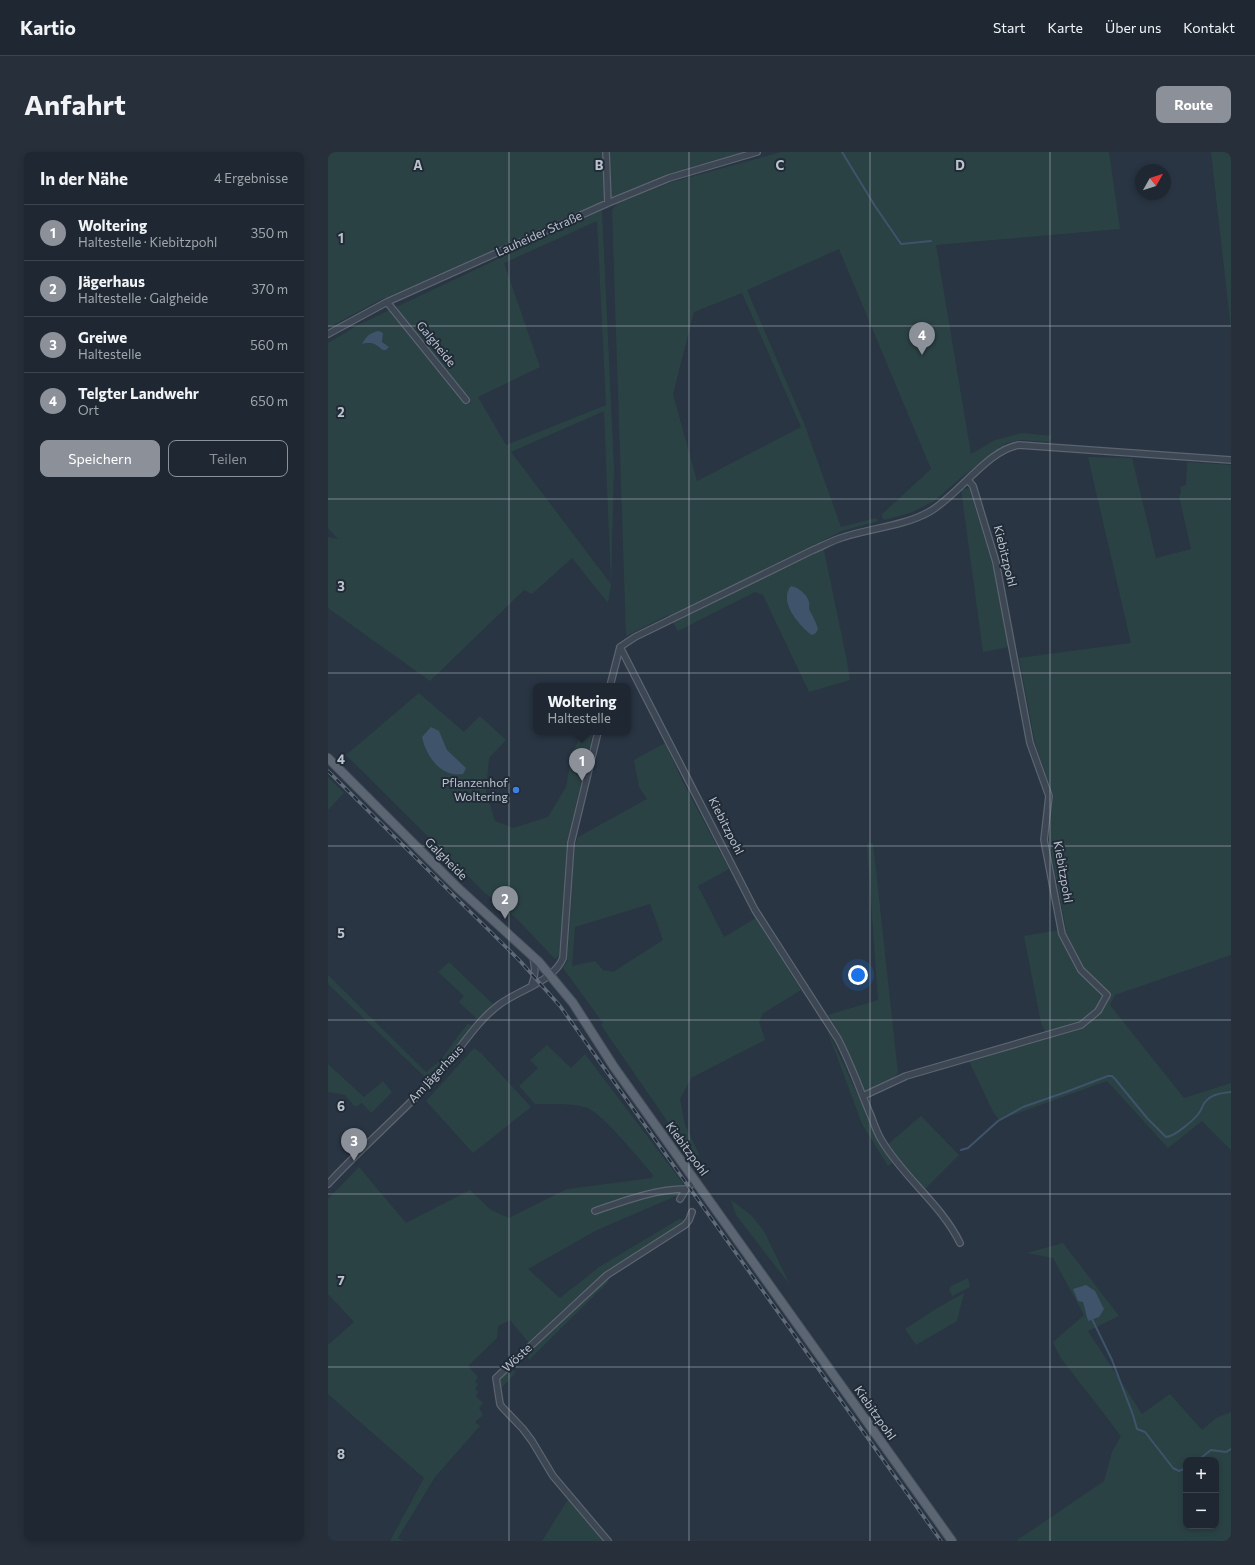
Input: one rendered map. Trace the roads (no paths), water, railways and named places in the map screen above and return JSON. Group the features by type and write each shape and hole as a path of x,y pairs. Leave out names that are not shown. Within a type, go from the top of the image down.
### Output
{"main road":[{"name":"Galgheide","path":"328,758 458,888 550,974"},
{"name":"Kiebitzpohl","path":"550,974 573,1004 614,1067 952,1541"}],"street":[{"path":"606,152 608,203"},
{"name":"Lauheider Straße","path":"328,334 387,302 608,203 669,178 757,152"},
{"name":"Galgheide","path":"387,302 466,400"},
{"path":"611,683 620,647 635,637 830,542 842,537 912,519 929,512 945,501 996,454 1004,449 1019,445 1231,460"},
{"name":"Kiebitzpohl","path":"862,1096 906,1076 1081,1025 1098,1012 1107,995 1081,970 1062,934 1044,840 1049,796 1030,743 996,562 973,486 968,480"},
{"name":"Kiebitzpohl","path":"620,647 755,910 831,1026 849,1060 862,1096 882,1141 910,1178 944,1216 960,1243"},
{"path":"550,974 560,965 563,958 571,843 597,735"},
{"path":"532,956 535,970 535,978 532,986"},
{"name":"Am Jägerhaus","path":"328,1184 351,1159 439,1074 479,1025 496,1007 550,974"},
{"path":"680,1199 686,1189 695,1181"},
{"path":"595,1211 672,1189 686,1189"},
{"name":"Wöste","path":"608,1541 550,1473 524,1429 502,1407 500,1404 496,1378 607,1275 685,1225 692,1212"}],"water":[{"path":"379,331 383,333 382,342 389,347 386,350 369,343 362,344 369,335 373,332"},
{"path":"791,586 802,591 808,599 809,610 818,629 816,633 812,635 801,626 789,606 787,599"},
{"path":"431,727 439,731 447,750 466,768 463,774 448,773 441,769 431,758 422,737"},
{"path":"1086,1285 1095,1291 1104,1309 1099,1317 1088,1321 1083,1302 1078,1301 1073,1289"}],"waterway":[{"path":"842,152 875,206 901,244 931,241"},
{"path":"961,1150 968,1148 998,1121 1023,1107 1108,1076 1112,1076 1115,1079 1147,1118 1166,1137 1174,1134 1188,1124 1199,1113 1204,1103 1209,1098 1218,1094 1231,1092"},
{"path":"1092,1319 1112,1360 1137,1429 1145,1432 1173,1468 1179,1471 1183,1469"},
{"path":"1202,1457 1211,1450 1226,1452 1231,1449"}],"railway":[{"path":"328,771 520,961 560,1006 941,1541"}],"place":[{"name":"Telgter Landwehr","path":"922,355"},
{"name":"Woltering","path":"582,781"},
{"name":"Pflanzenhof Woltering","path":"516,790"},
{"name":"Jägerhaus","path":"505,919"},
{"name":"Greiwe","path":"354,1161"}]}
